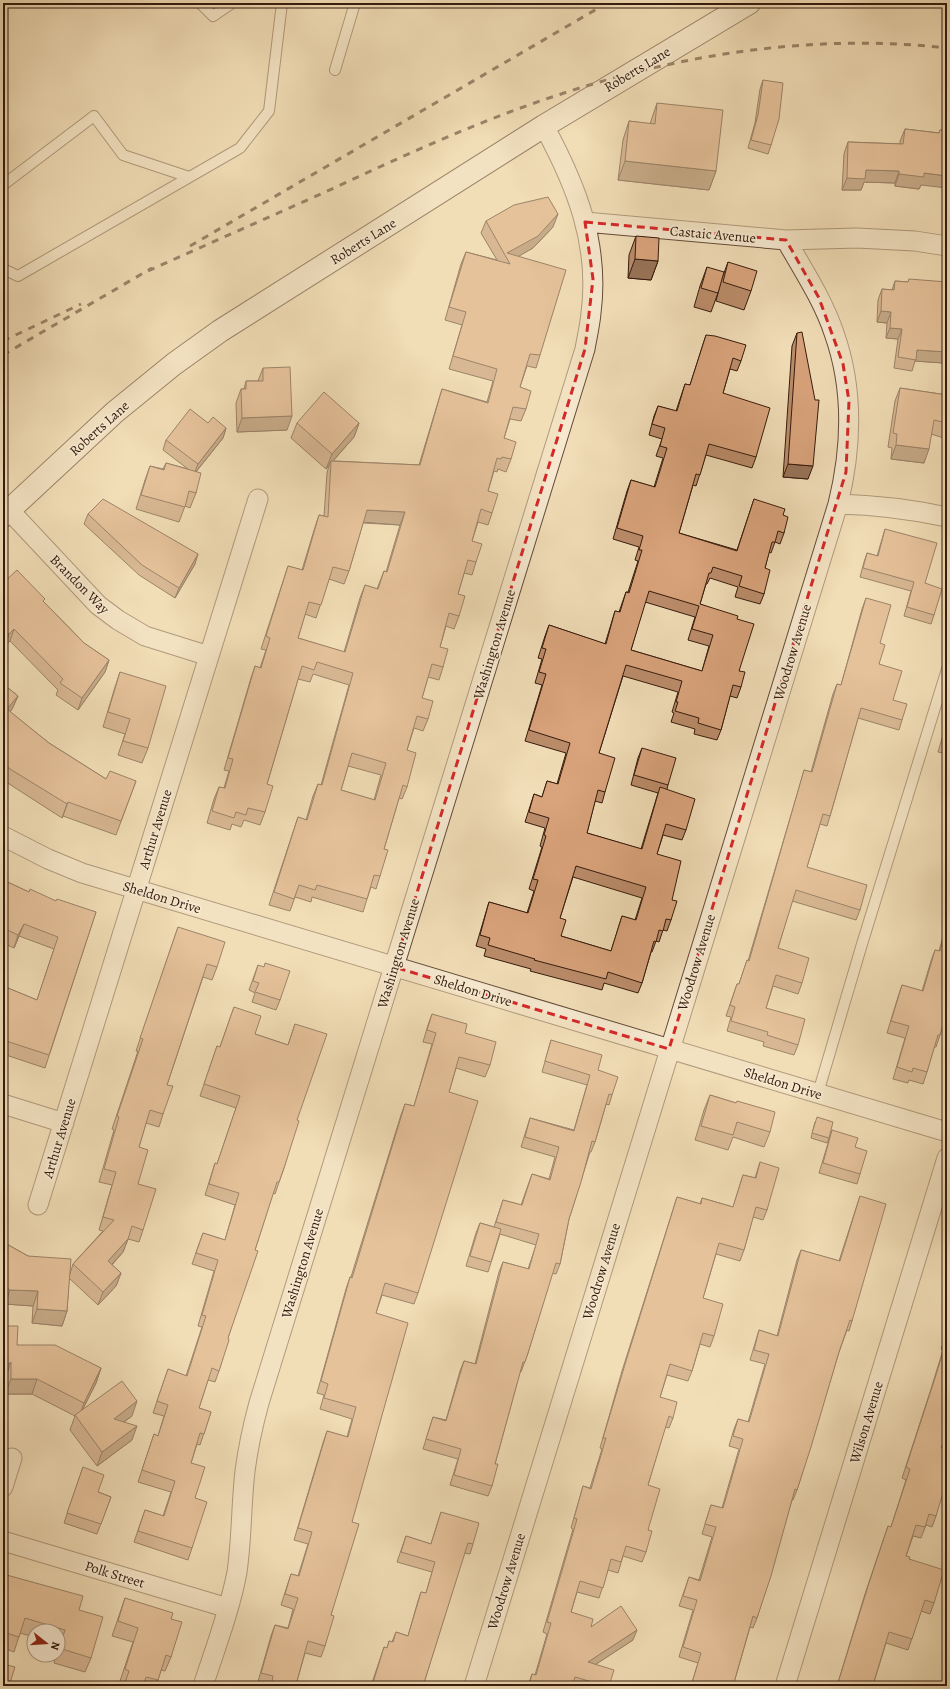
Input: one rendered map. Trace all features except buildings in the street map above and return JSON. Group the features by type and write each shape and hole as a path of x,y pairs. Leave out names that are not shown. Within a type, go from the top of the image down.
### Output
{"street":[{"name":"Roberts Lane","path":"6,513 115,412 174,364 214,335 544,126 750,3"},
{"path":"544,126 574,186 585,222"},
{"name":"Castaic Avenue","path":"585,222 786,240 857,238 915,241 947,246"},
{"name":"Washington Avenue","path":"204,1686 228,1608 237,1572 243,1525 245,1472 254,1421 585,349 591,312 593,279 585,222"},
{"name":"Woodrow Avenue","path":"474,1686 838,504 846,472 850,439 849,401 844,364 834,332 819,298 786,240"},
{"name":"Arthur Avenue","path":"38,1205 258,498"},
{"path":"838,504 880,505 915,510 947,517"},
{"name":"Brandon Way","path":"6,513 98,605 118,620 145,636 209,656"},
{"name":"Sheldon Drive","path":"3,836 48,859 82,873 136,890 947,1132"},
{"path":"3,1104 64,1123"},
{"name":"Wilson Avenue","path":"785,1686 947,1158"},
{"path":"3,1487 12,1458"},
{"name":"Polk Street","path":"3,1541 228,1608"}],"lane":[{"path":"200,3 213,16 232,3"},
{"path":"3,268 18,276 240,148 268,111 282,3"},
{"path":"335,70 355,3"},
{"path":"3,185 94,116 122,155 189,177"},
{"path":"818,1094 862,944 947,669"}],"highlighted area":[{"path":"585,222 786,240 819,298 843,364 849,401 846,472 669,1049 394,967 585,349 593,279"}],"railway":[{"path":"190,246 607,3"},
{"path":"148,271 414,151 469,128 552,97 600,82 648,69 697,59 747,51 797,46 847,43 897,44 947,48"},
{"path":"3,355 152,268"},
{"path":"3,341 81,304"}]}
